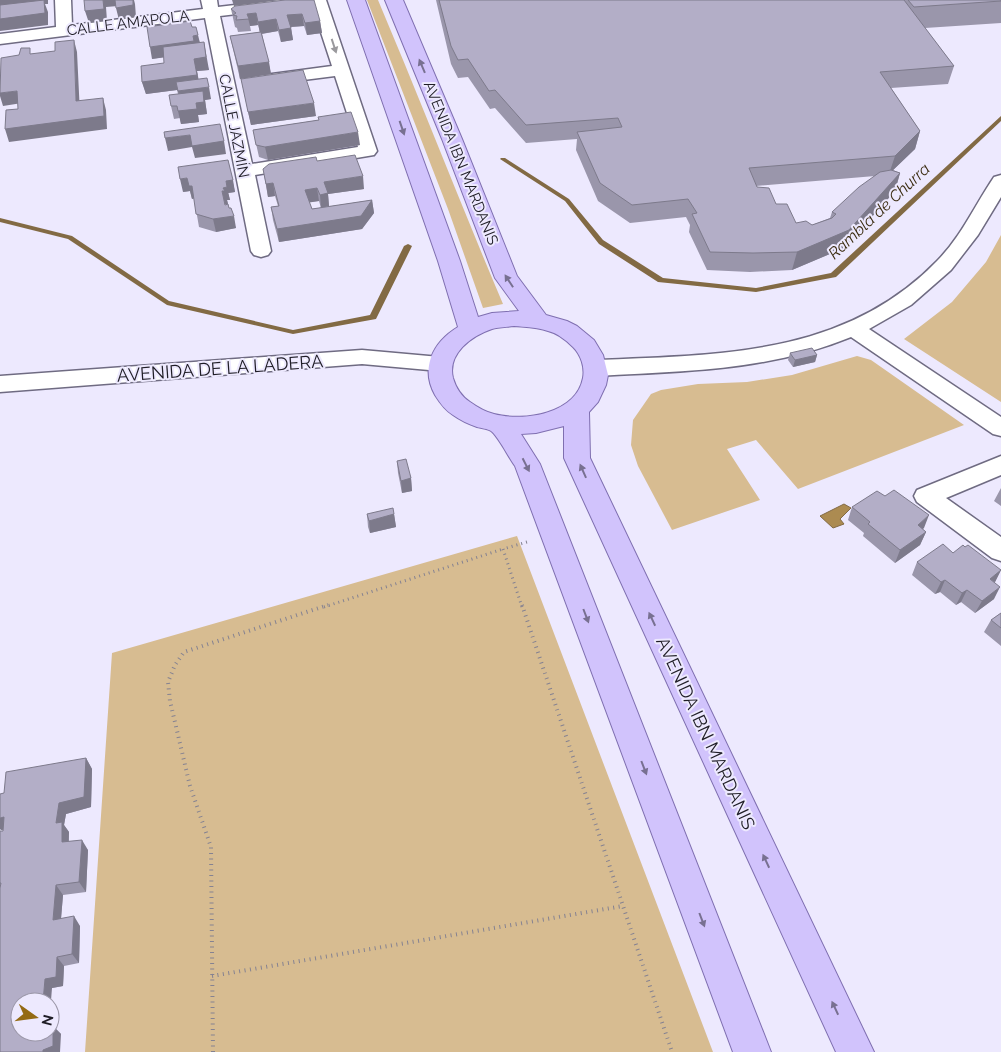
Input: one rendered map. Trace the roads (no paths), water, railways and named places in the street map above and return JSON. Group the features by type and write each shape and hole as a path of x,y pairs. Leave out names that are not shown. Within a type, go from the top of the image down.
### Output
{"main road":[{"path":"356,0 446,251 470,329"},
{"name":"AVENIDA IBN MARDANIS","path":"394,0 452,139 506,278 538,320"},
{"path":"514,318 538,320 560,327 578,338 591,352 597,368 595,383 588,397 576,409 554,420 527,426 500,424 478,418 460,408 447,394 441,379 440,364 446,350 456,339 470,329 491,322 514,318"},
{"name":"AVENIDA IBN MARDANIS","path":"576,409 577,458 855,1052"},
{"path":"500,424 527,464 752,1052"}],"street":[{"path":"63,0 64,30"},
{"path":"243,171 368,151 317,0"},
{"name":"CALLE AMAPOLA","path":"0,39 210,6 317,0"},
{"name":"CALLE JAZMÍN","path":"210,6 261,251"},
{"path":"226,85 342,70"},
{"path":"597,368 713,362 755,357 817,342 854,329 892,309 921,288 944,266 965,241 1001,181"},
{"path":"854,329 1001,428"},
{"name":"AVENIDA DE LA LADERA","path":"0,384 362,357 440,364"},
{"path":"1001,465 926,496 1001,551"}],"waterway":[{"name":"Rambla de Churra","path":"503,159 567,200 601,242 661,280 756,290 833,275 1001,118"},
{"name":"Rambla de Churra","path":"0,220 70,237 167,303 293,332 373,317 408,246"}]}
